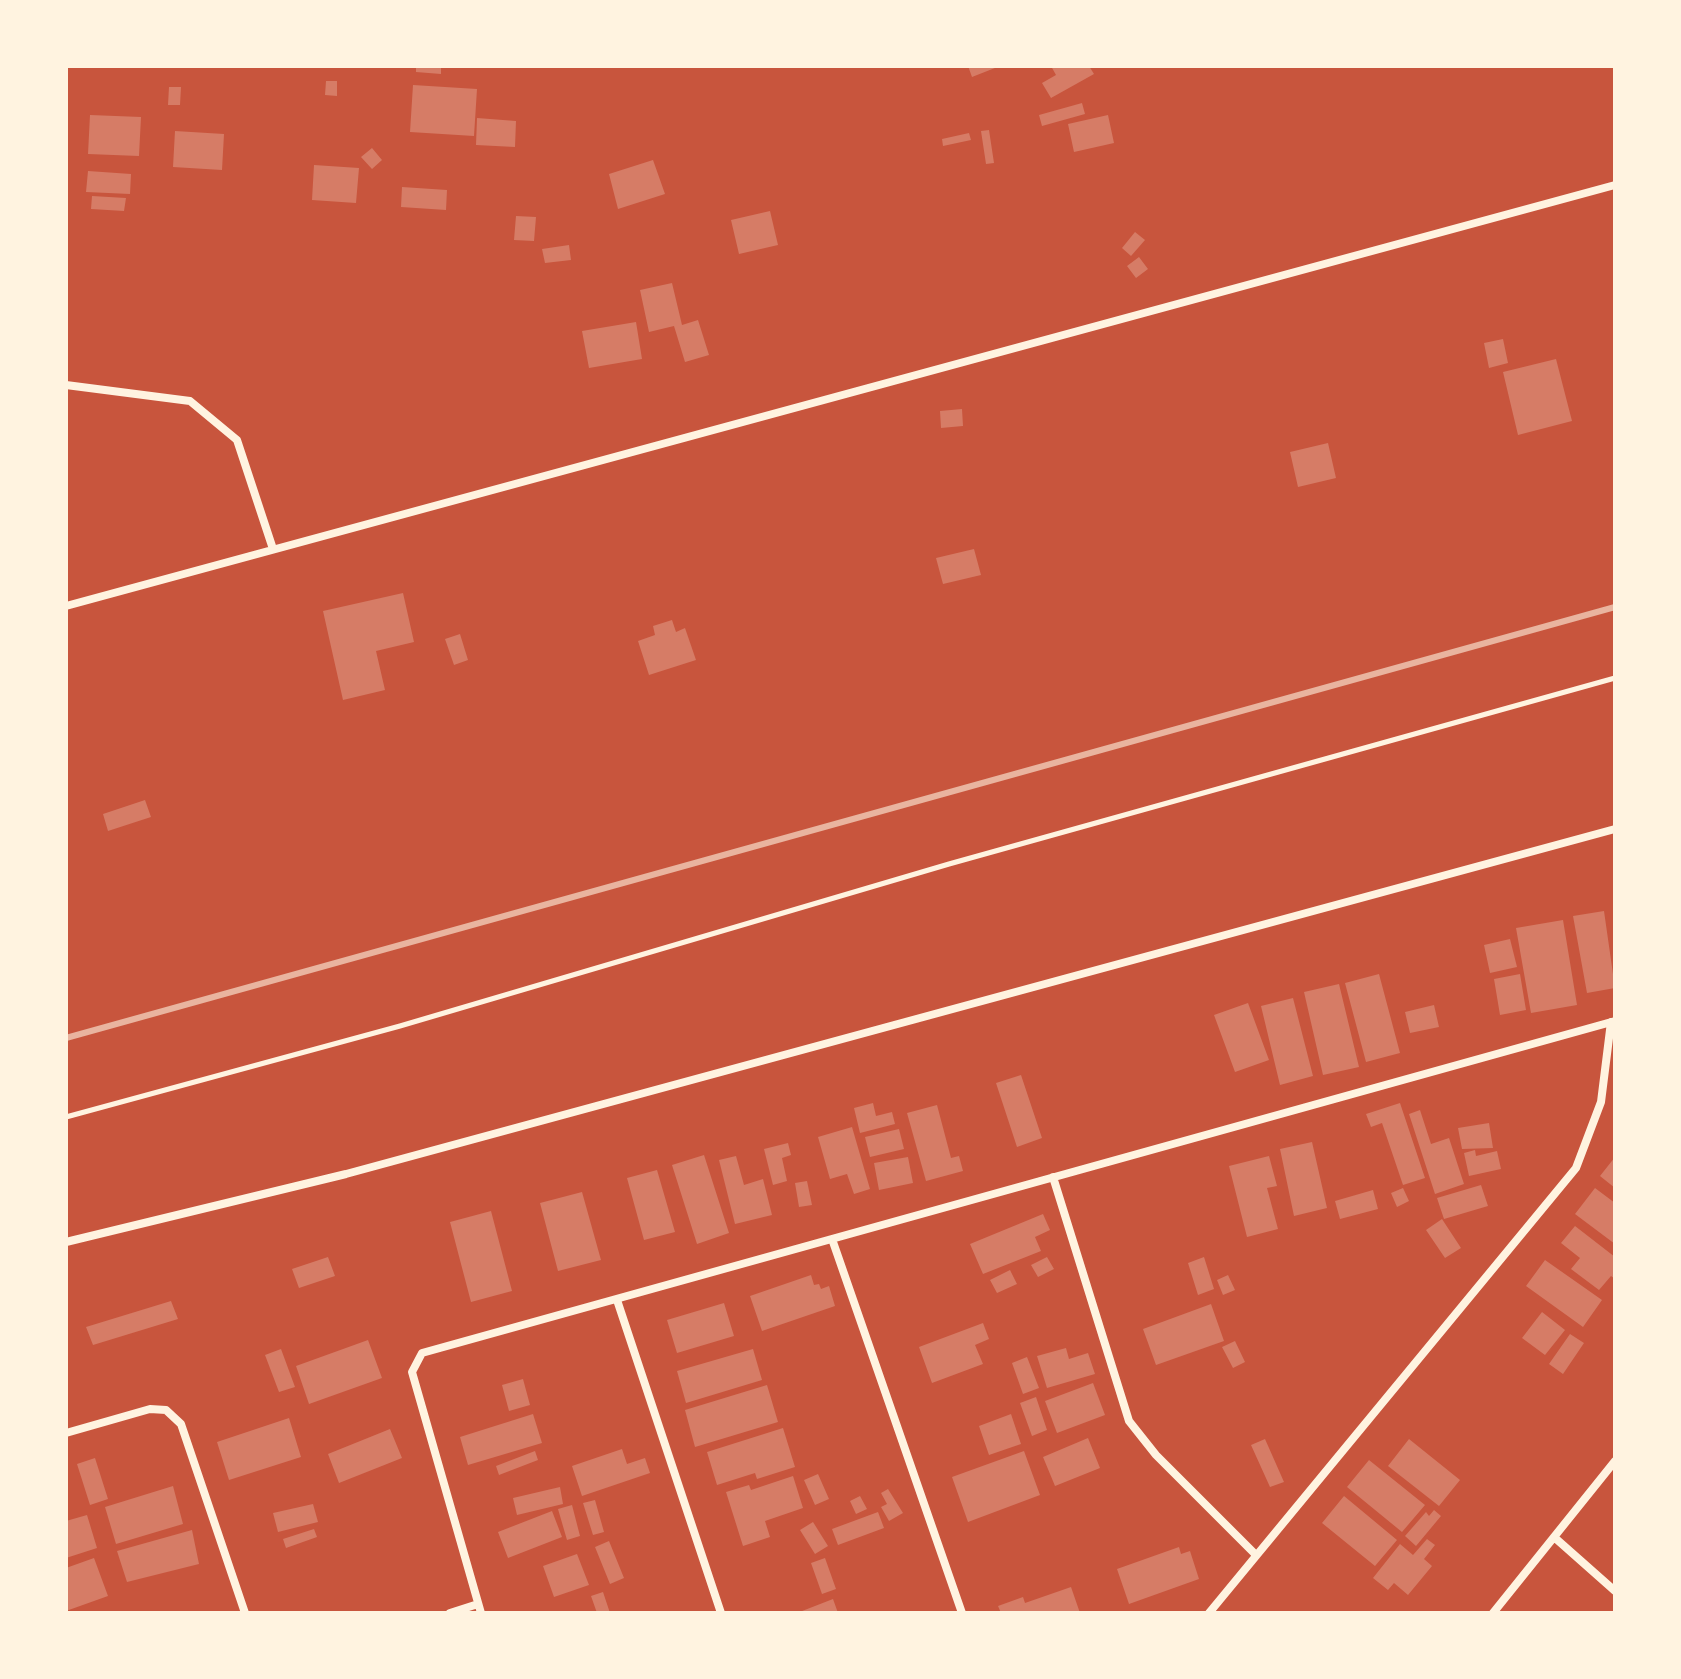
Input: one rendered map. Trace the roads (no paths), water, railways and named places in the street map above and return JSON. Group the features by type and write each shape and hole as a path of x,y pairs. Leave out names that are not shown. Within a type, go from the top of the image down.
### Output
{"street":[{"path":"66,606 1615,185"},
{"path":"66,385 190,401 237,440 273,549"},
{"path":"66,1242 361,1170 1615,829"},
{"path":"450,1613 480,1608 412,1372 422,1353 617,1300 760,1256 832,1239 1613,1022 1601,1102 1576,1168 1209,1613"},
{"path":"1053,1177 1129,1421 1156,1455 1255,1554"},
{"path":"832,1239 962,1613"},
{"path":"617,1300 721,1613"},
{"path":"66,1433 150,1409 166,1410 181,1424 245,1613"},
{"path":"1493,1613 1615,1461"},
{"path":"1554,1537 1615,1591"}],"railway":[{"path":"66,1038 1615,607"}]}
